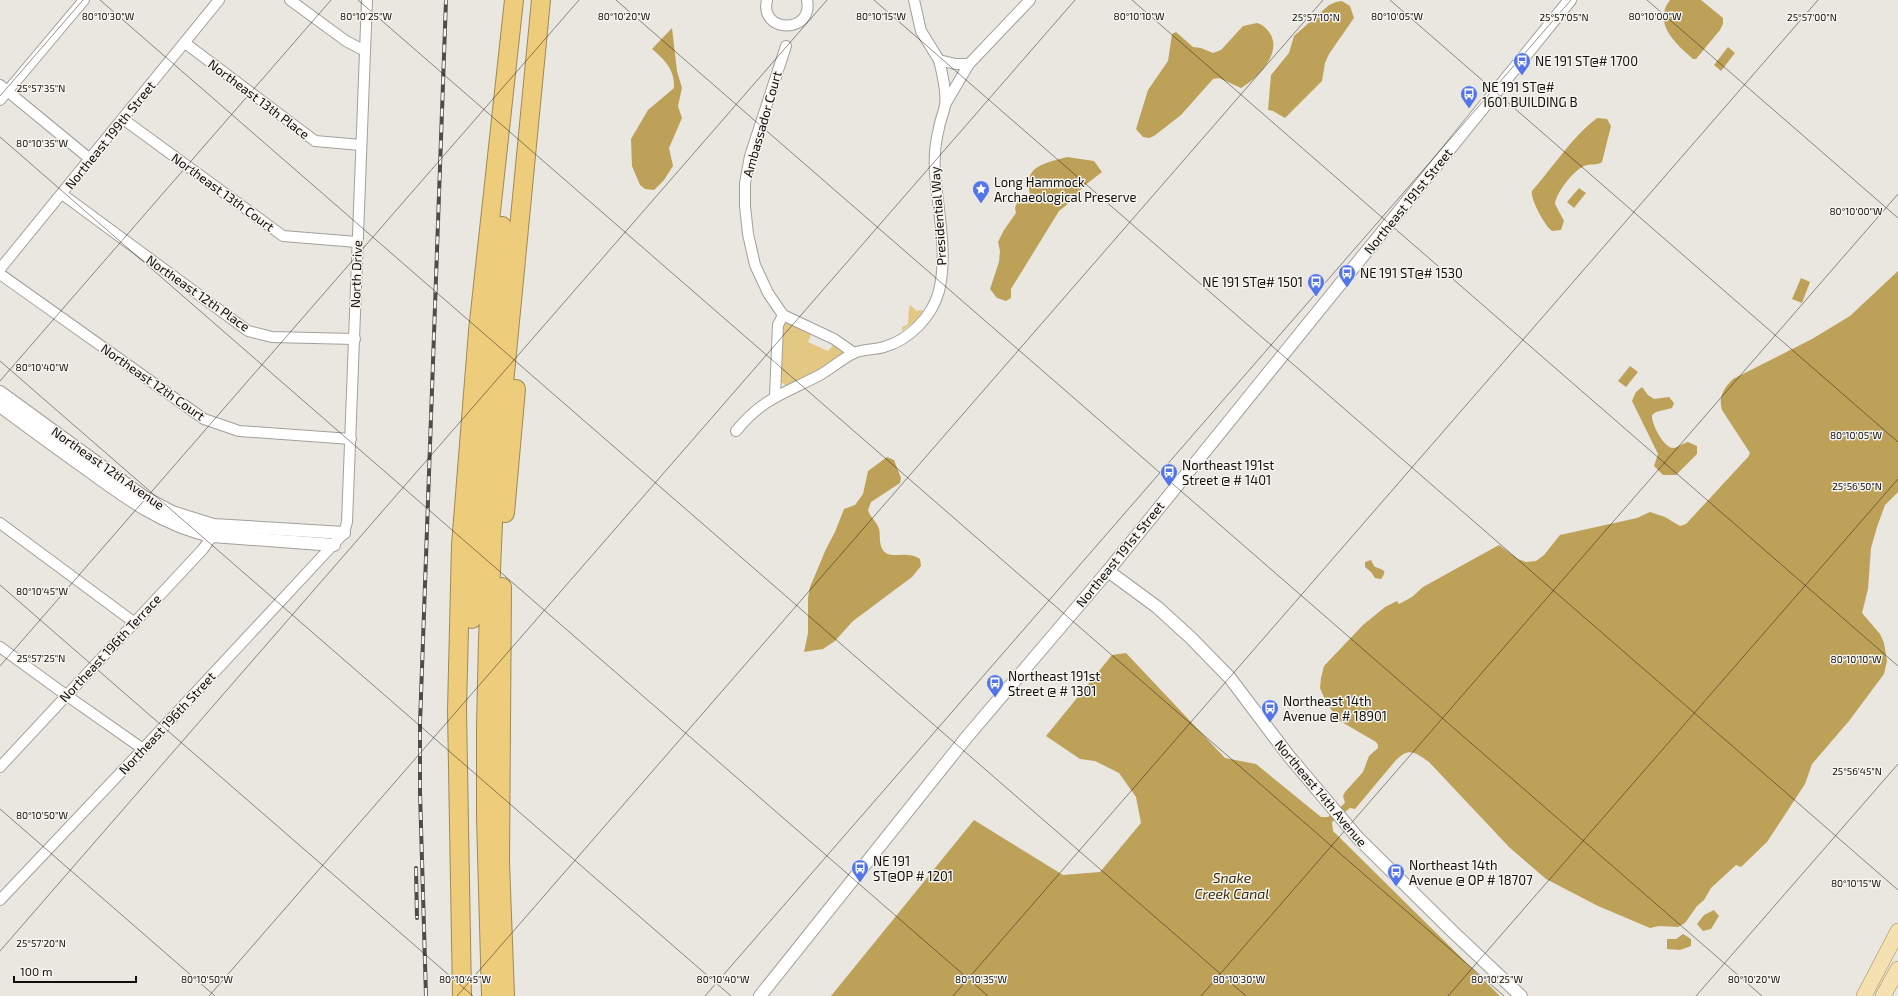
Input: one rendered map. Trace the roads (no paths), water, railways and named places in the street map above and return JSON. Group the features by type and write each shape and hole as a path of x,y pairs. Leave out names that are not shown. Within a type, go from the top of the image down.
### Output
{"highway":[{"path":"462,996 457,710 461,545 478,331 514,0"},
{"path":"474,996 469,827 469,689 473,580 488,378 524,0"},
{"path":"491,996 486,818 486,727 488,638 495,477 541,0"},
{"path":"505,996 500,862 503,545 553,0"},
{"path":"458,775 468,996"}],"main road":[{"path":"1864,996 1898,931"},
{"path":"1883,996 1898,969"}],"street":[{"path":"0,100 4,88 84,0"},
{"name":"Northeast 199th Street","path":"0,269 220,0"},
{"path":"290,0 346,41 365,51"},
{"name":"North Drive","path":"334,545 344,533 347,522 367,0"},
{"path":"767,0 767,12 770,18 782,26 789,26 796,24 806,15 808,8 807,0"},
{"path":"914,0 921,31 939,60 955,64 969,64"},
{"name":"Presidential Way","path":"736,431 749,416 775,396 819,375 854,353 884,347 903,338 919,326 931,309 938,292 942,273 942,238 934,160 938,128 946,104 969,64 1030,0"},
{"name":"Northeast 191st Street","path":"760,996 966,738 1108,571 1570,0"},
{"name":"Northeast 13th Place","path":"185,43 315,140 361,145"},
{"name":"Ambassador Court","path":"786,46 750,156 745,183 748,234 755,266 768,293 784,315 834,339 854,353"},
{"name":"Presidential Way","path":"939,60 946,104"},
{"path":"4,88 90,159"},
{"name":"Northeast 13th Court","path":"123,119 283,236 357,242"},
{"name":"Northeast 12th Place","path":"62,194 248,331 272,337 355,339"},
{"name":"Northeast 12th Court","path":"0,274 204,419 239,432 351,439"},
{"path":"775,396 778,325 784,315"},
{"name":"Northeast 12th Avenue","path":"0,392 144,497 172,512 213,530 334,545"},
{"name":"Northeast 12th Avenue","path":"0,406 138,506 166,522 195,533 213,530 344,533"},
{"path":"0,523 135,623"},
{"name":"Northeast 196th Terrace","path":"0,767 202,549 213,530"},
{"name":"Northeast 196th Street","path":"0,900 334,545"},
{"name":"Northeast 14th Avenue","path":"1108,571 1157,607 1191,638 1224,673 1288,756 1358,838 1451,930 1521,996"},
{"path":"0,647 143,749"}],"water":[{"path":"1670,0 1701,0 1723,18 1723,24 1720,30 1696,59 1693,59 1680,47 1668,32 1664,17 1665,9"},
{"path":"1342,1 1350,6 1354,18 1329,54 1325,63 1322,81 1285,118 1273,111 1268,110 1271,75 1289,53 1294,36 1329,5"},
{"path":"1257,23 1264,26 1273,40 1271,56 1261,72 1241,88 1219,78 1213,79 1181,115 1154,136 1149,138 1143,137 1136,129 1148,90 1168,61 1172,34 1176,32 1193,47 1201,48 1213,53 1221,50 1243,26"},
{"path":"672,28 677,71 682,88 678,106 682,118 669,148 673,166 664,180 654,190 645,189 640,185 632,166 631,139 648,110 674,88 671,71 661,57 652,49"},
{"path":"1728,47 1735,53 1721,71 1714,65"},
{"path":"1597,118 1607,119 1611,126 1602,162 1584,166 1575,172 1558,194 1555,204 1564,221 1561,230 1552,231 1546,224 1533,200 1532,191 1579,134"},
{"path":"1067,157 1094,161 1102,172 1084,186 1069,203 1059,211 1011,289 1011,298 1006,301 997,298 990,289 999,262 1000,251 998,242 1004,230 1016,213 1015,208 1017,203 1028,198 1030,194 1030,177 1037,167"},
{"path":"1579,188 1586,193 1574,208 1567,202"},
{"name":"Snake Creek Canal","path":"1898,271 1898,492 1885,505 1877,527 1871,548 1868,589 1862,613 1880,634 1884,643 1887,661 1884,674 1849,721 1812,764 1805,784 1767,842 1741,867 1736,865 1711,888 1704,900 1697,906 1685,923 1678,927 1659,926 1650,928 1598,906 1546,879 1509,847 1429,762 1412,752 1408,752 1396,760 1355,809 1350,808 1332,822 1333,831 1500,996 831,996 974,820 1063,875 1100,872 1141,823 1136,797 1119,773 1095,761 1080,759 1046,736 1112,655 1126,653 1225,758 1256,764 1321,817 1328,817 1345,803 1343,796 1345,792 1363,772 1369,756 1378,748 1376,742 1340,721 1327,704 1320,688 1324,666 1363,625 1385,607 1397,601 1399,604 1412,597 1423,587 1499,545 1518,559 1526,562 1536,561 1544,555 1560,535 1637,518 1650,512 1665,517 1680,526 1686,524 1750,453 1722,410 1721,397 1730,382 1733,379 1812,339 1850,316"},
{"path":"1801,278 1810,282 1802,303 1792,299"},
{"path":"1630,366 1638,372 1626,387 1618,381"},
{"path":"1642,387 1648,395 1654,399 1669,397 1674,403 1672,408 1656,412 1652,415 1656,429 1662,440 1670,447 1674,448 1688,442 1697,446 1697,454 1676,475 1663,475 1654,466 1658,454 1632,401 1636,392"},
{"path":"887,457 894,460 901,478 900,483 871,502 868,510 878,526 881,544 884,551 887,554 892,555 917,557 920,559 921,566 912,577 853,621 835,641 823,649 804,652 808,633 808,598 810,587 826,549 835,532 844,509 855,505 863,494 868,471"},
{"path":"1371,560 1374,566 1384,571 1381,579 1375,578 1365,567 1365,562"},
{"path":"1714,910 1719,916 1711,929 1703,931 1697,924 1704,915"},
{"path":"1683,934 1691,939 1691,946 1680,950 1667,949 1667,939 1676,939"}],"railway":[{"path":"426,996 420,792 420,724 446,0"},
{"path":"416,868 417,918"}],"place":[{"name":"NE 191 ST@# 1700","path":"1522,76"},
{"name":"NE 191 ST@# 1601 BUILDING B","path":"1469,109"},
{"name":"Long Hammock Archaeological Preserve","path":"981,204"},
{"name":"NE 191 ST@# 1530","path":"1347,288"},
{"name":"NE 191 ST@# 1501","path":"1316,297"},
{"name":"Northeast 191st Street @ # 1401","path":"1169,487"},
{"name":"Northeast 191st Street @ # 1301","path":"995,698"},
{"name":"Northeast 14th Avenue @ # 18901","path":"1270,723"},
{"name":"NE 191 ST@OP # 1201","path":"860,883"},
{"name":"Northeast 14th Avenue @ OP # 18707","path":"1396,887"}]}
